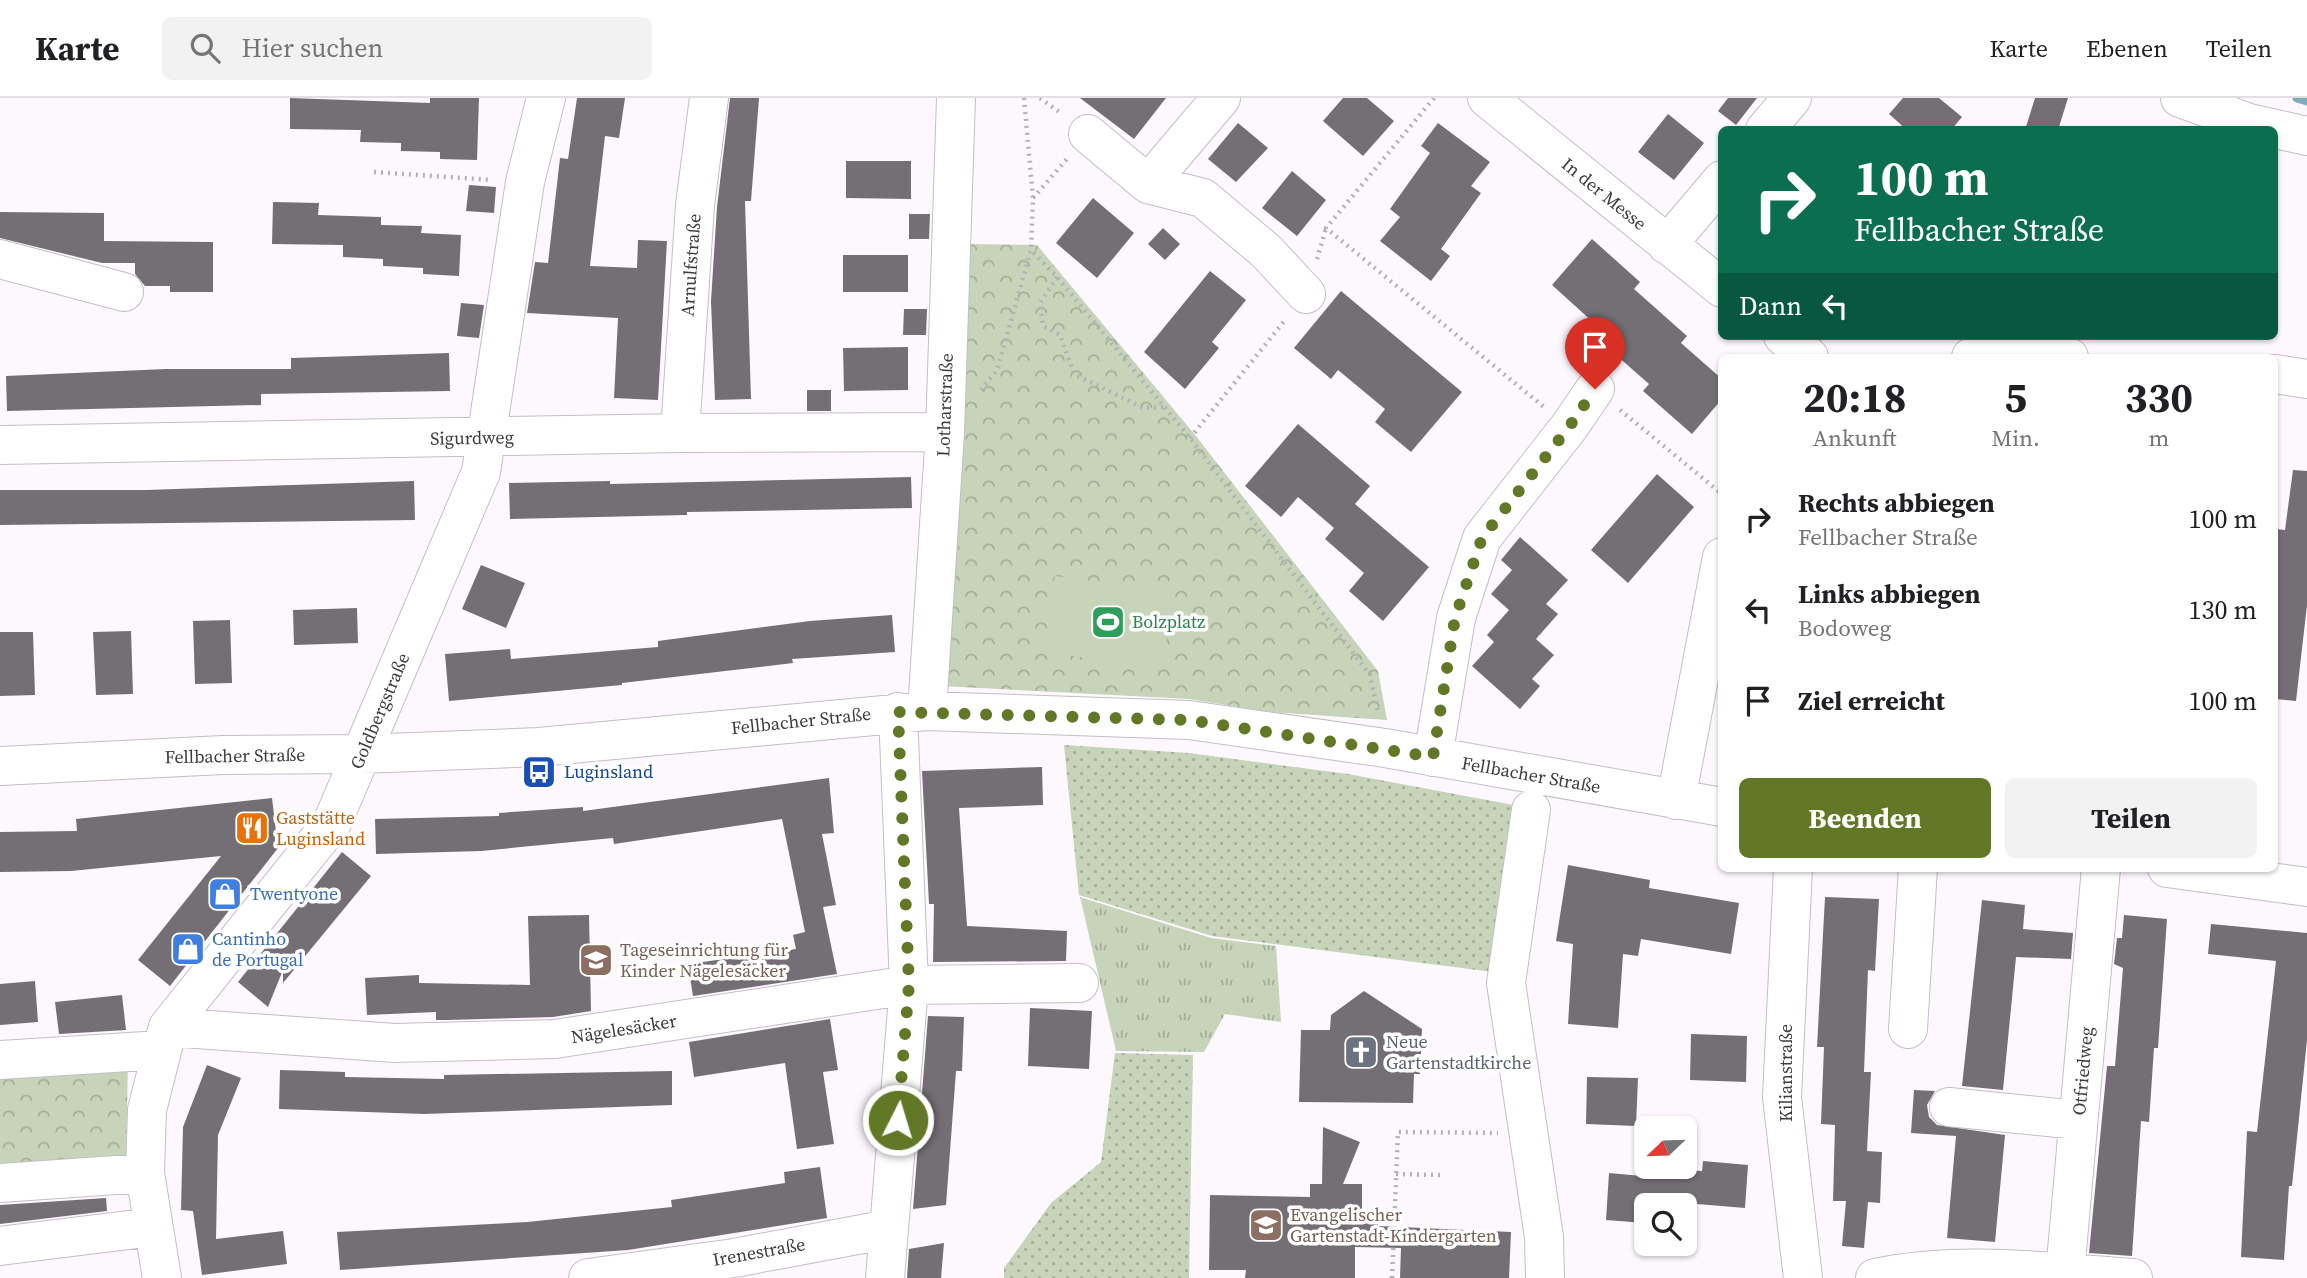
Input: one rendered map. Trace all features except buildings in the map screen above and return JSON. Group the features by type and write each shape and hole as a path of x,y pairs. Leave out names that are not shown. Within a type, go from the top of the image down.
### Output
{"street":[{"name":"Goldbergstraße","path":"162,1278 145,1173 147,1110 164,1038 332,823 481,472 489,438 525,182 546,98"},
{"name":"Arnulfstraße","path":"680,433 695,205 709,98"},
{"name":"Lotharstraße","path":"885,1278 909,985 912,711 944,432 956,98"},
{"path":"1148,184 1221,98"},
{"name":"In der Messe","path":"1487,98 1718,285"},
{"path":"1768,126 1792,98"},
{"path":"2180,98 2262,126"},
{"path":"2278,130 2307,136"},
{"path":"1088,134 1148,184 1203,198 1266,251 1306,294"},
{"path":"1667,245 1718,185"},
{"path":"0,259 124,292"},
{"path":"2003,354 2028,354"},
{"path":"2278,374 2307,379"},
{"path":"1433,757 1455,618 1482,538 1569,427 1595,389"},
{"name":"Sigurdweg","path":"0,444 680,433 944,432"},
{"path":"1676,800 1718,578"},
{"name":"Fellbacher Straße","path":"0,766 223,755 362,754 539,747 912,711 1189,720 1385,748 1718,806"},
{"path":"1531,810 1506,983 1544,1237 1545,1278"},
{"name":"Kilianstraße","path":"1793,872 1782,1097 1803,1278"},
{"path":"1908,1029 1918,872"},
{"name":"Otfriedweg","path":"2065,1273 2101,872"},
{"path":"2203,872 2307,887"},
{"name":"Nägelesäcker","path":"0,1060 164,1038 395,1043 555,1039 909,985 1079,983"},
{"path":"1949,1107 2078,1120"},
{"path":"0,1183 145,1173"},
{"path":"0,1246 153,1227"},
{"name":"Irenestraße","path":"588,1278 734,1258 889,1229"},
{"path":"1875,1278 1907,1271 1965,1266 2133,1278"}],"path":[{"path":"979,391 997,370 1031,250 1033,198 1024,98"},
{"path":"1190,438 1306,294 1326,228 1434,98"},
{"path":"1033,198 1088,134"},
{"path":"374,172 525,182"},
{"path":"1326,228 1569,427"},
{"path":"1031,250 1057,277 1190,438 1370,675 1385,748"},
{"path":"1057,277 1040,303 1043,326 1060,335 1074,374 1143,408 1165,407"},
{"path":"1595,389 1718,491"},
{"path":"1392,1278 1398,1132 1530,1133"},
{"path":"1396,1174 1440,1175"}],"green space":[{"path":"970,244 1037,245 1196,436 1378,671 1387,720 1269,712 1189,699 942,686 964,431"},
{"name":"Bolzplatz","path":"1055,576 1174,592 1162,668 1044,652"},
{"path":"1064,745 1189,753 1348,774 1519,806 1493,972 1212,936 1079,895"},
{"path":"1080,897 1211,938 1276,946 1281,1022 1225,1014 1204,1052 1116,1051"},
{"path":"1115,1053 1193,1055 1189,1278 1004,1278 1004,1268 1051,1203 1101,1162"},
{"path":"128,1060 126,1163 0,1175 0,1070"}],"waterway":[{"path":"2297,98 2307,101"}],"place":[{"name":"Bolzplatz","path":"1108,622"},
{"name":"Luginsland","path":"539,772"},
{"name":"Gaststätte Luginsland","path":"252,828"},
{"name":"Twentyone","path":"225,894"},
{"name":"Cantinho de Portugal","path":"188,949"},
{"name":"Tageseinrichtung für Kinder Nägelesäcker","path":"596,960"},
{"name":"Neue Gartenstadtkirche","path":"1361,1052"},
{"name":"Evangelischer Gartenstadt-Kindergarten","path":"1266,1225"}],"route":[{"path":"898,1120 909,985 898,712 1189,720 1433,757 1455,618 1482,538 1569,427 1595,389"}]}
